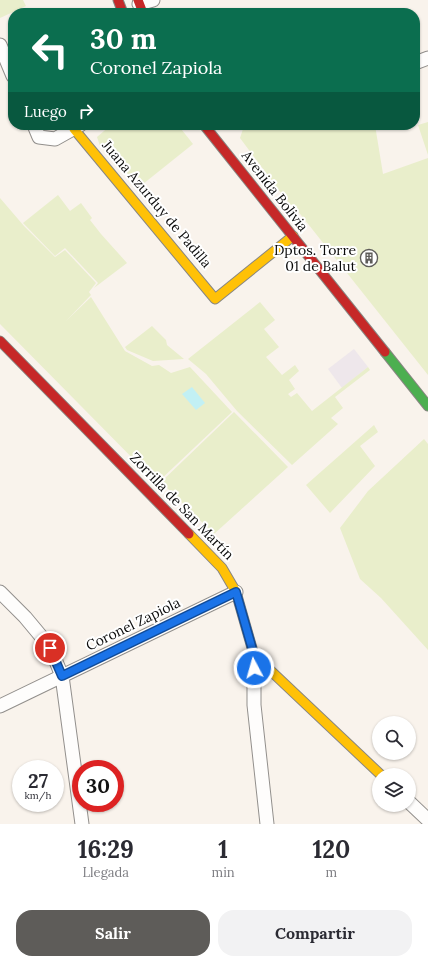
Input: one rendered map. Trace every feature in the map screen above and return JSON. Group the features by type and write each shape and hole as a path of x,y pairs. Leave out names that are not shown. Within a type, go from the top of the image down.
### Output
{"street":[{"path":"140,6 153,0"},
{"path":"0,45 8,64"},
{"path":"36,130 39,137 55,140 72,130"},
{"name":"Juana Azurduy de Padilla","path":"79,130 215,299 293,236"},
{"name":"Avenida Bolivia","path":"211,130 428,406"},
{"name":"Zorrilla de San Martín","path":"0,342 222,568 236,592 254,655"},
{"path":"0,592 25,617 50,648 62,676 82,824"},
{"name":"Coronel Zapiola","path":"0,706 236,592"},
{"path":"254,655 373,768"},
{"path":"254,655 254,705 267,824"},
{"path":"416,809 428,820"}],"shaded area":[{"path":"354,349 368,367 342,388 328,369"}],"green space":[{"path":"0,0 23,0 26,6 22,8 8,8 8,14 0,18"},
{"path":"428,122 428,155 420,130 420,124"},
{"path":"105,130 182,130 193,144 138,188 125,171 100,146 97,137"},
{"path":"243,130 376,130 383,174 428,158 428,375 293,205 290,205 240,138"},
{"path":"58,195 70,211 81,203 92,218 90,220 127,263 94,288 98,283 65,248 55,256 23,223"},
{"path":"0,198 24,226 55,257 65,250 96,283 89,292 91,295 66,321 91,297 125,351 152,366 159,365 171,373 190,367 232,412 157,483 0,324"},
{"path":"260,302 275,320 264,329 279,347 266,357 282,375 295,365 299,371 289,380 295,389 288,394 291,397 297,393 312,411 368,367 370,370 335,397 343,408 331,418 338,424 292,465 237,411 206,374 188,359"},
{"path":"152,326 166,340 167,345 184,359 153,361 127,350 125,347"},
{"path":"234,412 288,467 214,534 161,482"},
{"path":"374,425 378,432 360,446 375,466 330,513 306,485"},
{"path":"424,439 428,444 428,650 381,598 360,579 340,528 368,491"}],"water":[{"path":"192,387 205,403 196,410 182,394"}],"traffic: fast":[{"path":"385,352 428,406"}],"traffic: slow":[{"path":"75,130 215,299 293,236"},
{"path":"189,534 222,568 236,592 254,655 374,768"}],"traffic: jam":[{"path":"118,0 121,8"},
{"path":"138,0 141,8"},
{"path":"208,130 385,352"},
{"path":"0,341 189,534"}],"place":[{"name":"Dptos. Torre 01 de Balut","path":"369,258"}],"route":[{"path":"50,648 62,676 236,592 254,655 254,668"}]}
